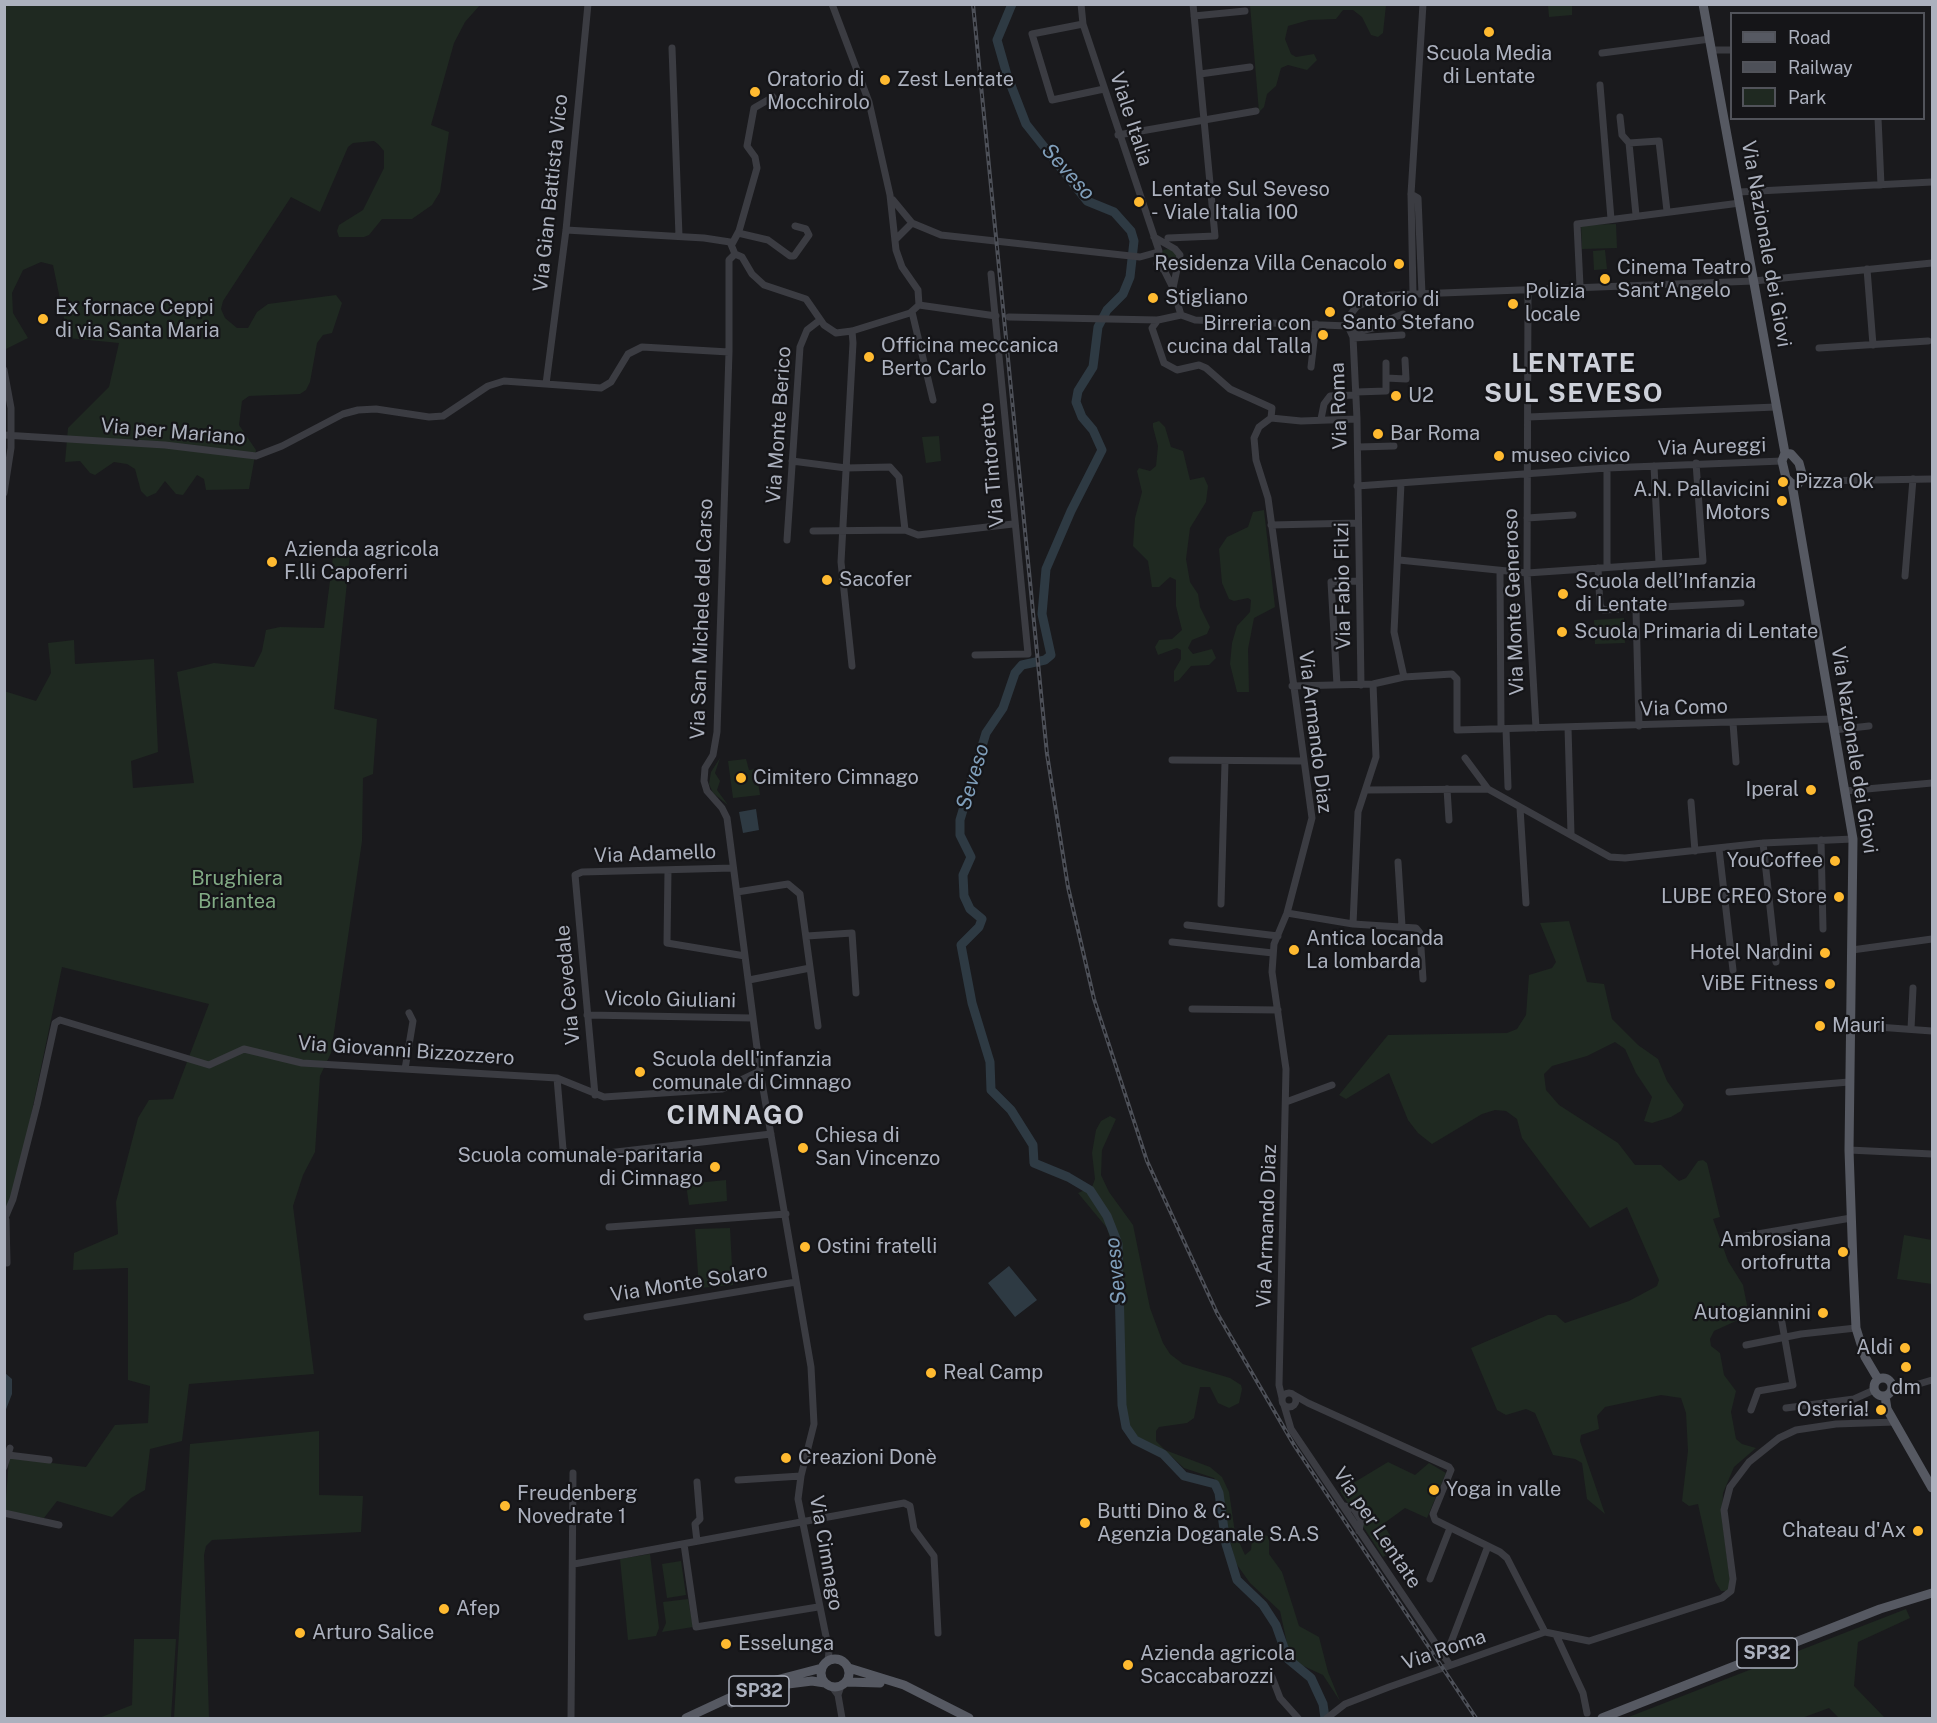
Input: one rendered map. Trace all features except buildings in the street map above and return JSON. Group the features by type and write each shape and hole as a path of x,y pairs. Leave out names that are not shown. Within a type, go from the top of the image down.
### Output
{"main road":[{"name":"Via Nazionale dei Giovi","path":"1703,4 1739,192 1786,478 1792,484 1853,839 1849,1150 1856,1328 1865,1357 1878,1379"},
{"name":"Via Nazionale dei Giovi","path":"1783,457 1791,454 1799,463 1802,479"},
{"path":"1792,484 1798,484 1802,479"},
{"path":"1885,1396 1880,1396 1874,1390 1878,1379 1887,1379 1892,1387 1885,1396 1887,1409 1932,1488"},
{"name":"SP32","path":"1602,1719 1880,1609 1932,1593"},
{"path":"829,1660 843,1661 849,1668 837,1687 821,1676 829,1660"},
{"name":"SP32","path":"686,1719 757,1684 829,1660"},
{"name":"SP32","path":"849,1668 904,1684 969,1719"},
{"name":"SP32","path":"699,1719 766,1689 801,1682 837,1687 865,1681 897,1688 956,1712"}],"street":[{"name":"Via Gian Battista Vico","path":"546,384 566,230 588,4"},
{"path":"773,97 754,108 747,146 755,157 757,168 738,233 732,244 735,254 742,257 752,274 764,285 806,299 820,320 834,332 852,331 912,312 919,305 919,292 899,261 890,195 869,102 832,4"},
{"name":"Viale Italia","path":"1081,4 1083,24 1159,252 1156,259 1173,288 1181,315"},
{"name":"Viale Italia","path":"1082,15 1086,4"},
{"path":"1168,238 1215,236 1193,4"},
{"path":"1413,294 1411,194 1423,4"},
{"path":"1194,16 1245,11"},
{"path":"1083,24 1032,34 1052,100 1104,88"},
{"path":"1602,53 1710,39"},
{"path":"672,48 679,236"},
{"path":"1713,50 1730,50"},
{"path":"1200,74 1250,67"},
{"path":"1599,85 1611,219"},
{"path":"1119,135 1204,118 1256,111"},
{"path":"1620,117 1622,135 1629,143 1636,215"},
{"path":"1878,120 1881,185"},
{"path":"1629,143 1659,141 1667,211"},
{"path":"1739,192 1932,182"},
{"path":"1411,194 1418,198 1422,294"},
{"path":"890,195 909,220 941,235 1140,257 1168,247"},
{"path":"1580,286 1577,224 1740,203"},
{"path":"895,228 909,220"},
{"path":"895,240 909,220"},
{"path":"738,233 768,240 790,256 794,256 809,235 806,229 795,226"},
{"path":"566,230 679,236 720,240 732,244"},
{"name":"Viale Italia","path":"1151,232 1180,255 1173,288"},
{"name":"Via San Michele del Carso","path":"735,254 729,258 729,352 717,732 713,755 705,768 704,781 707,791 725,813 760,1071 809,1354"},
{"path":"1140,257 1162,268 1176,268"},
{"path":"1010,317 1158,320 1181,315 1194,320 1348,326 1354,308 1380,297 1528,291 1580,286 1754,280 1932,263"},
{"path":"1867,269 1873,345"},
{"name":"Via Tintoretto","path":"975,655 1028,654 991,274"},
{"name":"Via Monte Generoso","path":"1528,291 1527,573 1536,728"},
{"path":"919,305 996,316"},
{"path":"912,312 933,400"},
{"path":"1353,336 1403,314"},
{"name":"Via Monte Berico","path":"787,540 800,347 807,330 820,320"},
{"path":"1158,320 1152,328 1164,363 1177,370 1199,365 1206,368 1230,389 1272,408 1271,418 1301,421 1357,419"},
{"path":"1311,367 1316,324"},
{"name":"Via Roma","path":"1348,326 1353,336 1358,447 1357,486"},
{"path":"852,331 854,342 842,531 842,562 852,666"},
{"path":"1353,336 1402,335"},
{"path":"1819,348 1928,341"},
{"name":"Via per Mariano","path":"8,435 165,445 256,456 274,450 351,411 376,409 436,417 450,412 472,395 496,382 514,381 601,388 611,382 628,354 642,347 729,352"},
{"path":"1386,378 1406,379 1405,360"},
{"path":"1321,419 1324,404 1330,396 1356,396 1386,391 1386,363"},
{"path":"4,370 11,398 4,493"},
{"path":"1528,417 1776,407"},
{"name":"Via Armando Diaz","path":"1271,418 1259,427 1254,438 1256,460 1268,498 1292,686 1312,818 1287,913 1273,953 1272,972 1286,1069 1279,1385"},
{"path":"1358,447 1394,446"},
{"name":"Via Aureggi","path":"1357,486 1783,457"},
{"path":"792,461 846,468 890,467 896,471 905,530"},
{"path":"1399,560 1527,573 1703,561 1695,463"},
{"path":"1654,466 1659,563"},
{"path":"1607,468 1607,566"},
{"path":"1802,479 1932,479"},
{"path":"1905,576 1913,479"},
{"path":"1292,686 1361,685 1404,677 1394,632 1401,483"},
{"name":"Via Fabio Filzi","path":"1357,486 1361,685"},
{"path":"1527,518 1573,515"},
{"path":"1271,525 1358,523"},
{"path":"813,531 905,530 926,535 1014,524"},
{"path":"1598,568 1600,605 1603,610 1741,603"},
{"path":"1500,571 1504,729 1508,786"},
{"path":"1337,685 1331,582 1359,581"},
{"path":"1636,610 1639,726"},
{"name":"Via Como","path":"1404,677 1449,674 1457,679 1457,730 1832,719"},
{"path":"1353,924 1358,812 1376,757 1373,684"},
{"path":"1733,723 1736,762"},
{"path":"1834,730 1869,726"},
{"path":"1568,727 1571,834"},
{"path":"1465,758 1488,789 1610,856 1625,858 1763,843 1853,839"},
{"path":"1172,760 1304,761"},
{"path":"1221,904 1225,762"},
{"path":"1845,791 1932,783"},
{"path":"1447,789 1449,820"},
{"path":"1366,790 1488,789"},
{"path":"1691,802 1695,851"},
{"path":"1520,808 1526,903"},
{"path":"1821,840 1823,929"},
{"path":"1763,843 1776,962"},
{"path":"1719,849 1733,969"},
{"path":"1398,862 1402,926"},
{"name":"Via Adamello","path":"578,873 733,868"},
{"path":"668,870 667,943 745,956"},
{"name":"Via Cevedale","path":"578,873 574,879 595,1095"},
{"path":"737,892 782,885 793,886 800,894 818,1026"},
{"path":"1287,913 1353,924 1416,928 1420,933 1423,979"},
{"path":"1187,925 1278,936"},
{"path":"807,936 852,933 856,993"},
{"path":"1852,950 1932,939"},
{"path":"1172,942 1273,953"},
{"path":"748,980 810,968"},
{"path":"1911,1029 1913,988"},
{"path":"1192,1009 1278,1010"},
{"path":"405,1069 413,1021 410,1013"},
{"name":"Vicolo Giuliani","path":"587,1015 752,1018"},
{"name":"Via Giovanni Bizzozzero","path":"5,1220 37,1105 55,1023 60,1020 209,1065 244,1048 302,1064 557,1078 595,1095 614,1097 722,1089 760,1071"},
{"path":"1850,1024 1932,1031"},
{"path":"557,1078 563,1149 567,1155 573,1157 771,1134"},
{"path":"1729,1092 1850,1082"},
{"path":"1286,1102 1332,1085"},
{"path":"1849,1150 1932,1154"},
{"path":"609,1227 786,1214"},
{"path":"1740,1237 1851,1218"},
{"path":"5,1220 7,1263"},
{"name":"Via Monte Solaro","path":"587,1317 796,1282"},
{"path":"1751,1410 1758,1390 1793,1385 1780,1317"},
{"path":"1746,1345 1784,1337 1856,1328"},
{"name":"Via Cimnago","path":"809,1354 814,1424 801,1476 798,1499 829,1660"},
{"path":"1892,1387 1912,1386 1932,1380"},
{"path":"1279,1385 1308,1403 1449,1467 1451,1470 1433,1514 1435,1520 1508,1558 1545,1632 1589,1641 1722,1598 1731,1590 1733,1579 1724,1510 1728,1496 1737,1476 1749,1462 1779,1438 1796,1430 1836,1424 1895,1422"},
{"name":"Via per Lentate","path":"1279,1385 1291,1429 1450,1665"},
{"path":"1786,1408 1849,1400 1874,1390"},
{"path":"1283,1402 1292,1394"},
{"path":"1289,1420 1294,1405 1292,1394"},
{"path":"1283,1402 1294,1405 1308,1403"},
{"path":"4,1467 9,1452 49,1460"},
{"path":"571,1719 573,1473"},
{"path":"738,1480 801,1476"},
{"path":"697,1482 700,1519 695,1524 697,1541"},
{"path":"574,1563 801,1524 904,1503 910,1506 914,1529 934,1556 938,1633"},
{"path":"4,1513 59,1525"},
{"path":"1430,1579 1450,1528"},
{"path":"684,1544 696,1627 818,1607"},
{"path":"1445,1658 1488,1546"},
{"name":"Via Roma","path":"1327,1719 1335,1711 1389,1687 1545,1632"},
{"path":"1556,1635 1583,1693 1587,1713"},
{"path":"1272,1677 1280,1698 1298,1719"},
{"path":"837,1687 842,1719"}],"green space":[{"path":"5,5 480,5 465,22 454,43 431,125 449,132 440,192 432,205 412,219 382,219 369,235 364,237 339,237 337,231 339,225 363,210 384,168 384,151 378,144 374,141 353,143 348,147 320,212 291,197 223,301 221,309 225,318 237,328 248,328 257,312 268,304 336,295 342,303 332,333 323,335 317,343 310,382 306,390 300,394 249,396 242,401 239,425 256,450 249,489 206,490 204,479 197,475 183,495 176,494 165,481 156,493 147,497 141,491 135,469 127,464 114,462 95,475 90,473 80,461 65,462 68,428 109,387 119,343 68,338 53,265 41,262 23,270 12,293 13,313 28,338 6,349 5,357"},
{"path":"1250,5 1386,5 1383,33 1378,37 1371,35 1362,17 1353,10 1343,10 1336,19 1309,20 1288,26 1285,39 1291,54 1296,57 1314,54 1317,60 1307,70 1288,65 1281,68 1276,86 1267,94 1264,107 1259,112"},
{"path":"1548,5 1572,5 1572,15 1549,17"},
{"path":"1616,224 1617,248 1582,249 1581,225"},
{"path":"1168,249 1175,252 1178,259 1175,266 1168,269 1161,266 1158,259 1161,252"},
{"path":"1605,250 1607,269 1594,270 1593,251"},
{"path":"1159,421 1165,427 1171,447 1183,451 1190,480 1204,477 1208,486 1206,502 1190,528 1186,559 1190,582 1198,594 1200,607 1210,627 1207,634 1192,640 1188,648 1193,654 1212,649 1216,658 1209,665 1191,666 1179,680 1174,682 1174,671 1181,659 1181,650 1177,648 1158,655 1155,647 1159,640 1172,639 1182,630 1176,606 1176,580 1170,577 1159,587 1152,587 1148,561 1133,546 1135,518 1142,492 1137,471 1139,468 1150,471 1156,466 1158,446 1153,423"},
{"path":"939,436 941,461 926,463 922,437"},
{"path":"1264,510 1275,607 1254,618 1248,649 1249,692 1237,692 1230,664 1232,643 1237,626 1250,612 1251,600 1248,598 1234,601 1229,599 1222,583 1219,549 1227,537 1248,527 1253,512"},
{"name":"Brughiera Briantea","path":"334,549 350,553 334,709 377,719 373,774 363,778 362,841 331,1053 320,1076 315,1152 303,1175 293,1206 314,1374 189,1384 182,1441 150,1449 145,1490 131,1498 112,1517 57,1501 44,1518 5,1511 9,1458 86,1467 115,1425 148,1423 150,1386 128,1380 128,1268 73,1270 74,1253 118,1234 116,1202 138,1118 149,1100 173,1099 209,1004 62,967 10,1216 5,1216 4,691 36,701 51,673 48,643 74,640 75,664 154,659 158,752 131,761 133,788 194,783 177,672 214,663 254,667 262,651 266,630 280,627 324,628"},
{"path":"1624,618 1625,643 1595,644 1594,620"},
{"path":"720,758 715,773 720,781 717,790 728,805 713,793 709,784 711,772"},
{"path":"746,759 749,770 756,769 760,795 733,798 728,761"},
{"path":"1569,921 1587,982 1604,984 1612,1019 1638,1045 1658,1059 1667,1081 1684,1105 1681,1111 1671,1117 1652,1123 1644,1121 1652,1097 1636,1073 1625,1049 1615,1042 1587,1056 1552,1066 1544,1074 1546,1090 1559,1105 1618,1143 1635,1165 1661,1165 1679,1181 1686,1178 1698,1161 1703,1160 1707,1163 1720,1217 1713,1219 1728,1261 1743,1285 1749,1315 1714,1331 1710,1339 1711,1346 1720,1353 1724,1375 1736,1391 1731,1412 1736,1439 1742,1444 1756,1448 1734,1467 1723,1493 1722,1518 1730,1581 1728,1591 1721,1591 1715,1581 1698,1504 1689,1506 1682,1501 1688,1451 1686,1413 1681,1398 1661,1395 1605,1407 1597,1416 1599,1429 1581,1435 1580,1441 1605,1514 1587,1499 1582,1463 1575,1459 1553,1455 1535,1413 1526,1409 1506,1415 1497,1410 1471,1348 1548,1315 1556,1315 1565,1323 1629,1301 1657,1286 1659,1280 1627,1207 1590,1228 1522,1138 1517,1119 1506,1111 1495,1110 1482,1114 1432,1144 1418,1133 1408,1120 1389,1073 1346,1099 1339,1095 1388,1035 1507,1033 1517,1029 1526,1015 1529,975 1552,968 1556,962 1540,923"},
{"path":"1110,1116 1116,1119 1102,1150 1101,1175 1109,1192 1133,1225 1150,1308 1163,1343 1170,1354 1183,1364 1230,1378 1241,1385 1242,1389 1239,1403 1229,1408 1218,1403 1210,1387 1200,1387 1194,1418 1187,1423 1159,1427 1156,1431 1156,1441 1165,1450 1210,1467 1222,1477 1229,1492 1235,1533 1245,1555 1251,1550 1253,1528 1269,1537 1269,1554 1282,1572 1299,1626 1319,1637 1328,1672 1340,1701 1323,1675 1297,1663 1290,1657 1280,1611 1250,1583 1235,1562 1218,1483 1214,1478 1184,1468 1170,1455 1142,1442 1126,1423 1125,1401 1121,1400 1117,1261 1107,1228 1078,1193 1092,1187 1095,1179 1092,1153 1096,1130 1101,1121"},
{"path":"726,1180 727,1201 689,1205 686,1184"},
{"path":"730,1228 733,1285 699,1288 695,1229"},
{"path":"1904,1235 1932,1240 1932,1284 1897,1279"},
{"path":"319,1431 319,1495 363,1496 361,1532 212,1540 206,1546 204,1555 209,1718 174,1718 190,1444"},
{"path":"1388,1462 1415,1475 1429,1463 1446,1473 1427,1518 1405,1508 1383,1524 1398,1548 1383,1557 1340,1491"},
{"path":"650,1554 659,1628 656,1636 628,1640 620,1559"},
{"path":"681,1561 686,1595 667,1598 662,1564"},
{"path":"688,1599 693,1627 662,1632 666,1623 663,1602"},
{"path":"1906,1609 1910,1618 1858,1642 1854,1686 1885,1718 1839,1718 1829,1708 1802,1718 1626,1718"},
{"path":"134,1639 176,1639 171,1718 99,1718 132,1705"}],"shaded area":[{"path":"756,809 759,830 743,833 739,812"},
{"path":"1009,1266 1037,1300 1015,1317 988,1283"},
{"path":"5,1373 12,1379 12,1394 5,1412"}],"waterway":[{"name":"Seveso","path":"1012,4 997,40 1007,75 1026,124 1087,201 1114,212 1131,231 1134,241 1130,277 1123,294 1107,310 1098,327 1093,367 1078,391 1076,402 1082,417 1093,430 1102,450 1071,511 1046,569 1042,614 1051,655 1045,660 1022,665 1015,673 1003,708 986,733 960,820 960,835 971,857 963,875 964,896 970,909 982,919 979,927 961,945 972,1003 990,1062 991,1090 1011,1110 1033,1145 1034,1163 1068,1177 1090,1190 1107,1216 1118,1244 1122,1405 1126,1427 1135,1440 1163,1454 1184,1476 1215,1484 1219,1493 1226,1544 1237,1580 1263,1605 1276,1625 1288,1659 1311,1678 1323,1704 1325,1718"}],"railway":[{"path":"973,4 1047,754 1068,887 1094,999 1147,1161 1217,1313 1294,1445 1476,1718"}],"place":[{"name":"Scuola Media di Lentate","path":"1489,32"},
{"name":"Zest Lentate","path":"885,80"},
{"name":"Oratorio di Mocchirolo","path":"755,92"},
{"name":"Lentate Sul Seveso - Viale Italia 100","path":"1139,202"},
{"name":"Residenza Villa Cenacolo","path":"1399,264"},
{"name":"Cinema Teatro Sant'Angelo","path":"1605,279"},
{"name":"Stigliano","path":"1153,298"},
{"name":"Polizia locale","path":"1513,304"},
{"name":"Oratorio di Santo Stefano","path":"1330,312"},
{"name":"Ex fornace Ceppi di via Santa Maria","path":"43,319"},
{"name":"Birreria con cucina dal Talla","path":"1323,335"},
{"name":"Officina meccanica Berto Carlo","path":"869,357"},
{"name":"U2","path":"1396,396"},
{"name":"Bar Roma","path":"1378,434"},
{"name":"museo civico","path":"1499,456"},
{"name":"Pizza Ok","path":"1783,482"},
{"name":"A.N. Pallavicini Motors","path":"1782,501"},
{"name":"Azienda agricola F.lli Capoferri","path":"272,562"},
{"name":"Sacofer","path":"827,580"},
{"name":"Scuola dell’Infanzia di Lentate","path":"1563,594"},
{"name":"Scuola Primaria di Lentate","path":"1562,632"},
{"name":"Cimitero Cimnago","path":"741,778"},
{"name":"Iperal","path":"1811,790"},
{"name":"YouCoffee","path":"1835,861"},
{"name":"LUBE CREO Store","path":"1839,897"},
{"name":"Antica locanda La lombarda","path":"1294,950"},
{"name":"Hotel Nardini","path":"1825,953"},
{"name":"ViBE Fitness","path":"1830,984"},
{"name":"Mauri","path":"1820,1026"},
{"name":"Scuola dell'infanzia comunale di Cimnago","path":"640,1072"},
{"name":"Chiesa di San Vincenzo","path":"803,1148"},
{"name":"Scuola comunale-paritaria di Cimnago","path":"715,1167"},
{"name":"Ostini fratelli","path":"805,1247"},
{"name":"Ambrosiana ortofrutta","path":"1843,1252"},
{"name":"Autogiannini","path":"1823,1313"},
{"name":"Aldi","path":"1905,1348"},
{"name":"dm","path":"1906,1367"},
{"name":"Real Camp","path":"931,1373"},
{"name":"Osteria!","path":"1881,1410"},
{"name":"Creazioni Donè","path":"786,1458"},
{"name":"Yoga in valle","path":"1434,1490"},
{"name":"Freudenberg Novedrate 1","path":"505,1506"},
{"name":"Butti Dino & C. Agenzia Doganale S.A.S","path":"1085,1523"},
{"name":"Chateau d'Ax","path":"1918,1531"},
{"name":"Afep","path":"444,1609"},
{"name":"Arturo Salice","path":"300,1633"},
{"name":"Esselunga","path":"726,1644"},
{"name":"Azienda agricola Scaccabarozzi","path":"1128,1665"}],"district":[{"name":"LENTATE SUL SEVESO","path":"1574,379"},
{"name":"CIMNAGO","path":"736,1116"}]}
